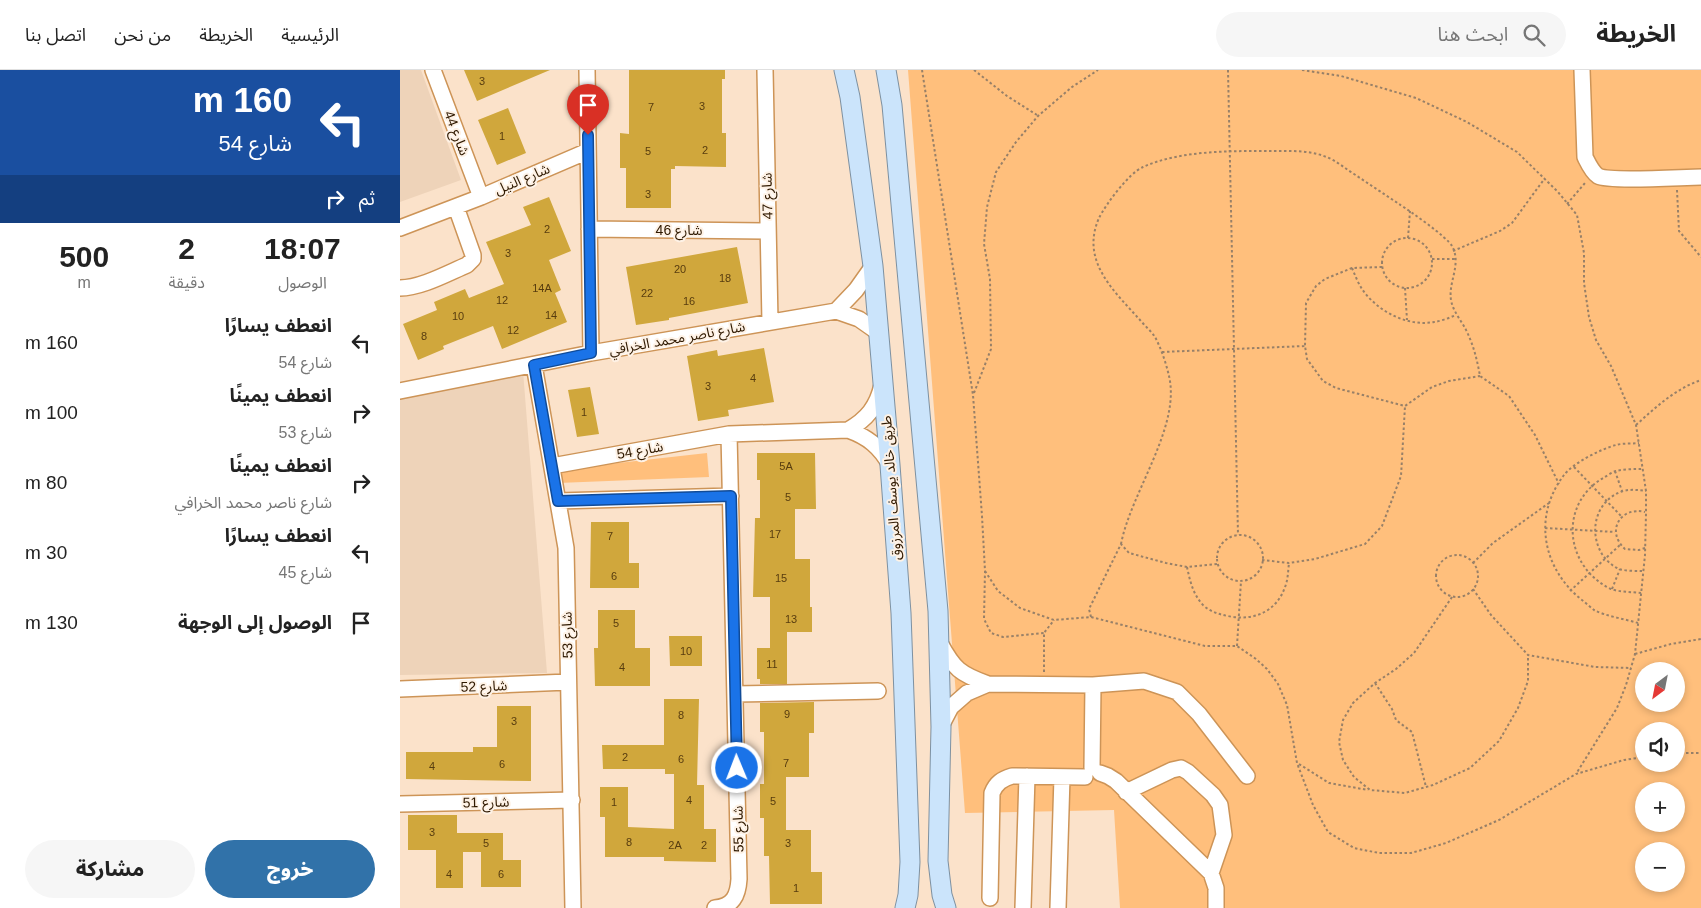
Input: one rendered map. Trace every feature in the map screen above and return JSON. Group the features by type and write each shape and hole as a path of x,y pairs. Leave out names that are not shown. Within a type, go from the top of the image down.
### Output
{"main road":[{"name":"طريق خالد يوسف المرزوق","path":"844,70 850,97 873,266 901,613 910,862 908,895 905,908"},
{"path":"886,70 894,124 937,601 941,727 938,861 942,895 946,908"}],"street":[{"name":"شارع 44","path":"433,70 481,197"},
{"path":"587,70 591,353"},
{"name":"شارع 47","path":"765,70 770,322"},
{"path":"1582,70 1585,157 1598,176 1614,178 1701,177"},
{"name":"شارع النيل","path":"400,228 481,197 588,151"},
{"path":"400,288 419,285 471,262 473,255 456,207"},
{"name":"شارع 46","path":"589,230 768,231"},
{"path":"836,312 856,290 873,266"},
{"name":"شارع ناصر محمد الخرافي","path":"400,390 591,353 836,312 859,319 879,333"},
{"name":"شارع 53","path":"534,365 566,548 572,800 572,908"},
{"path":"848,430 872,412 883,384"},
{"name":"شارع 54","path":"552,466 729,434 848,430 862,435 874,443 883,453 890,466"},
{"path":"558,501 731,496 729,434"},
{"name":"شارع 55","path":"715,908 724,907 732,901 737,895 738,887 731,496"},
{"path":"939,641 949,661 966,676 988,684 1093,685 1144,681 1177,692 1198,714 1247,776"},
{"name":"شارع 52","path":"400,689 568,682"},
{"path":"941,727 951,707 967,692 988,684"},
{"path":"1092,773 1093,685"},
{"path":"735,694 878,691"},
{"path":"1126,792 1172,770 1181,768 1214,795 1220,805 1224,830 1223,840 1211,873"},
{"path":"990,898 992,792 994,786 1005,778 1027,776 1062,777 1092,773 1113,779 1211,873 1216,883 1216,908"},
{"path":"1023,908 1027,776"},
{"path":"1058,908 1062,777"},
{"name":"شارع 51","path":"400,804 572,800"}],"path":[{"path":"922,70 973,395 985,571 984,619 991,633 1003,637 1044,633"},
{"path":"974,70 1007,96 1038,116"},
{"path":"973,395 991,349 990,279 984,244 987,207 996,172 1016,142 1038,116 1072,87 1098,70"},
{"path":"1228,70 1238,535"},
{"path":"1302,70 1341,76 1416,98 1468,122 1517,152 1545,178 1577,215 1584,253 1584,283 1589,317 1596,340 1611,366 1636,425 1646,491 1646,513 1645,548 1635,654 1616,708 1576,774"},
{"path":"1091,617 1089,609 1121,544 1130,509 1156,454 1171,398 1169,377 1154,336 1105,281 1096,260 1094,236 1100,218 1117,190 1141,168 1182,156 1230,150 1309,152 1331,158 1410,211 1442,236 1452,246 1456,259 1451,299 1456,315 1470,338 1480,376 1509,396 1535,435 1559,484"},
{"path":"1567,204 1595,172"},
{"path":"1453,251 1500,231 1512,223 1545,178"},
{"path":"1677,178 1679,231 1701,257"},
{"path":"1408,238 1410,211"},
{"path":"1408,238 1419,241 1427,248 1432,259 1431,270 1425,280 1416,286 1405,288 1394,285 1386,277 1382,267 1383,256 1388,246 1398,240 1408,238"},
{"path":"1432,259 1456,259"},
{"path":"1382,267 1352,268 1325,279 1316,286 1306,302 1304,346 1307,359 1323,381 1336,388 1405,406"},
{"path":"1352,268 1362,289 1378,306 1394,316 1408,321 1433,323 1456,315"},
{"path":"1405,288 1408,321"},
{"path":"1161,352 1304,346"},
{"path":"1405,406 1432,386 1480,376"},
{"path":"1636,425 1666,398 1686,385 1701,380"},
{"path":"1262,560 1289,563 1315,559 1365,544 1382,526 1402,476 1405,406"},
{"path":"1638,623 1595,610 1570,590 1553,565 1545,542 1549,503 1564,474 1588,456 1617,445 1639,443"},
{"path":"1574,467 1622,517"},
{"path":"1641,593 1612,589 1588,573 1576,553 1572,530 1574,513 1581,498 1591,485 1615,471 1643,469"},
{"path":"1615,471 1622,491"},
{"path":"1643,571 1620,569 1605,558 1597,546 1594,531 1597,515 1606,501 1622,491 1634,489 1646,491"},
{"path":"1473,563 1493,543 1549,503"},
{"path":"1645,548 1632,551 1625,549 1617,539 1616,527 1622,517 1633,511 1646,513"},
{"path":"1546,528 1616,532"},
{"path":"1238,535 1245,535 1257,542 1263,553 1262,566 1253,577 1241,581 1228,578 1219,568 1216,555 1221,543 1232,536 1238,535"},
{"path":"1121,544 1129,553 1166,563 1187,567 1218,564"},
{"path":"1570,590 1620,544"},
{"path":"1452,555 1463,556 1473,563 1478,576 1473,589 1464,596 1452,597 1442,592 1436,582 1436,571 1442,561 1452,555"},
{"path":"1187,567 1193,589 1204,606 1219,615 1253,618 1268,611 1279,599 1286,586 1289,563"},
{"path":"1612,589 1620,569"},
{"path":"985,571 998,591 1020,608 1054,620 1091,617 1205,646 1237,646 1267,669 1278,684 1287,705 1297,763 1313,805 1328,832 1354,848 1379,853 1412,853 1446,842 1499,820 1576,774 1635,758"},
{"path":"1237,646 1241,581"},
{"path":"1473,589 1491,616 1528,655 1595,668 1631,668"},
{"path":"1370,790 1354,777 1343,760 1339,742 1343,720 1353,703 1375,683 1396,669 1414,653 1452,597"},
{"path":"1044,684 1044,633 1054,620"},
{"path":"1635,654 1672,644 1701,639"},
{"path":"1297,763 1329,783 1370,790 1405,793 1433,786 1470,768 1499,741 1518,708 1528,681 1528,655"},
{"path":"1375,683 1392,709 1396,720 1412,732 1426,787"},
{"path":"1685,753 1701,753"}],"shaded area":[{"path":"400,70 421,70 461,180 400,202"},
{"path":"908,70 1701,70 1701,908 1120,908 1114,810 965,813"},
{"path":"523,371 547,673 400,675 400,395"},
{"path":"707,453 709,477 558,483 556,470"}],"building":[{"path":"464,70 550,70 477,101"},
{"path":"629,70 725,70 725,79 722,79 722,133 726,133 726,167 675,166 675,169 671,169 671,208 626,208 626,168 620,168 620,133 629,134"},
{"path":"508,108 526,153 497,165 478,120"},
{"path":"549,197 571,251 549,260 561,290 555,293 567,322 502,349 493,326 443,346 444,349 418,360 403,324 437,310 434,302 465,289 469,298 504,284 486,242 531,225 523,207"},
{"path":"737,247 748,303 636,325 626,267"},
{"path":"764,348 774,402 728,410 729,416 698,421 687,356 717,350 718,356"},
{"path":"590,387 599,434 577,437 568,390"},
{"path":"757,453 815,453 816,509 795,509 795,559 810,559 812,632 787,632 787,684 760,684 760,679 757,679 757,648 770,648 770,597 753,597 755,518 760,518 760,480 757,480"},
{"path":"591,522 629,522 629,563 639,563 639,588 590,588"},
{"path":"598,610 635,610 635,648 650,648 650,686 595,686 594,648 598,648"},
{"path":"669,636 702,636 702,666 670,666"},
{"path":"664,699 699,699 697,785 704,785 704,829 716,829 716,862 664,861 664,857 605,857 605,817 600,817 600,787 628,787 628,827 674,829 674,774 665,774 665,769 603,769 602,745 664,745"},
{"path":"814,702 814,733 809,733 809,777 786,777 786,830 811,830 811,872 822,872 822,904 770,904 769,856 764,856 764,818 760,818 760,784 764,784 764,732 760,732 760,703"},
{"path":"497,706 531,706 531,781 406,779 406,752 473,752 473,747 497,747"},
{"path":"408,815 457,815 457,833 503,833 503,860 521,860 521,887 481,887 481,852 463,852 463,888 436,888 436,850 408,850"}],"route":[{"path":"588,135 591,353 534,365 558,501 731,496 737,768"}]}
